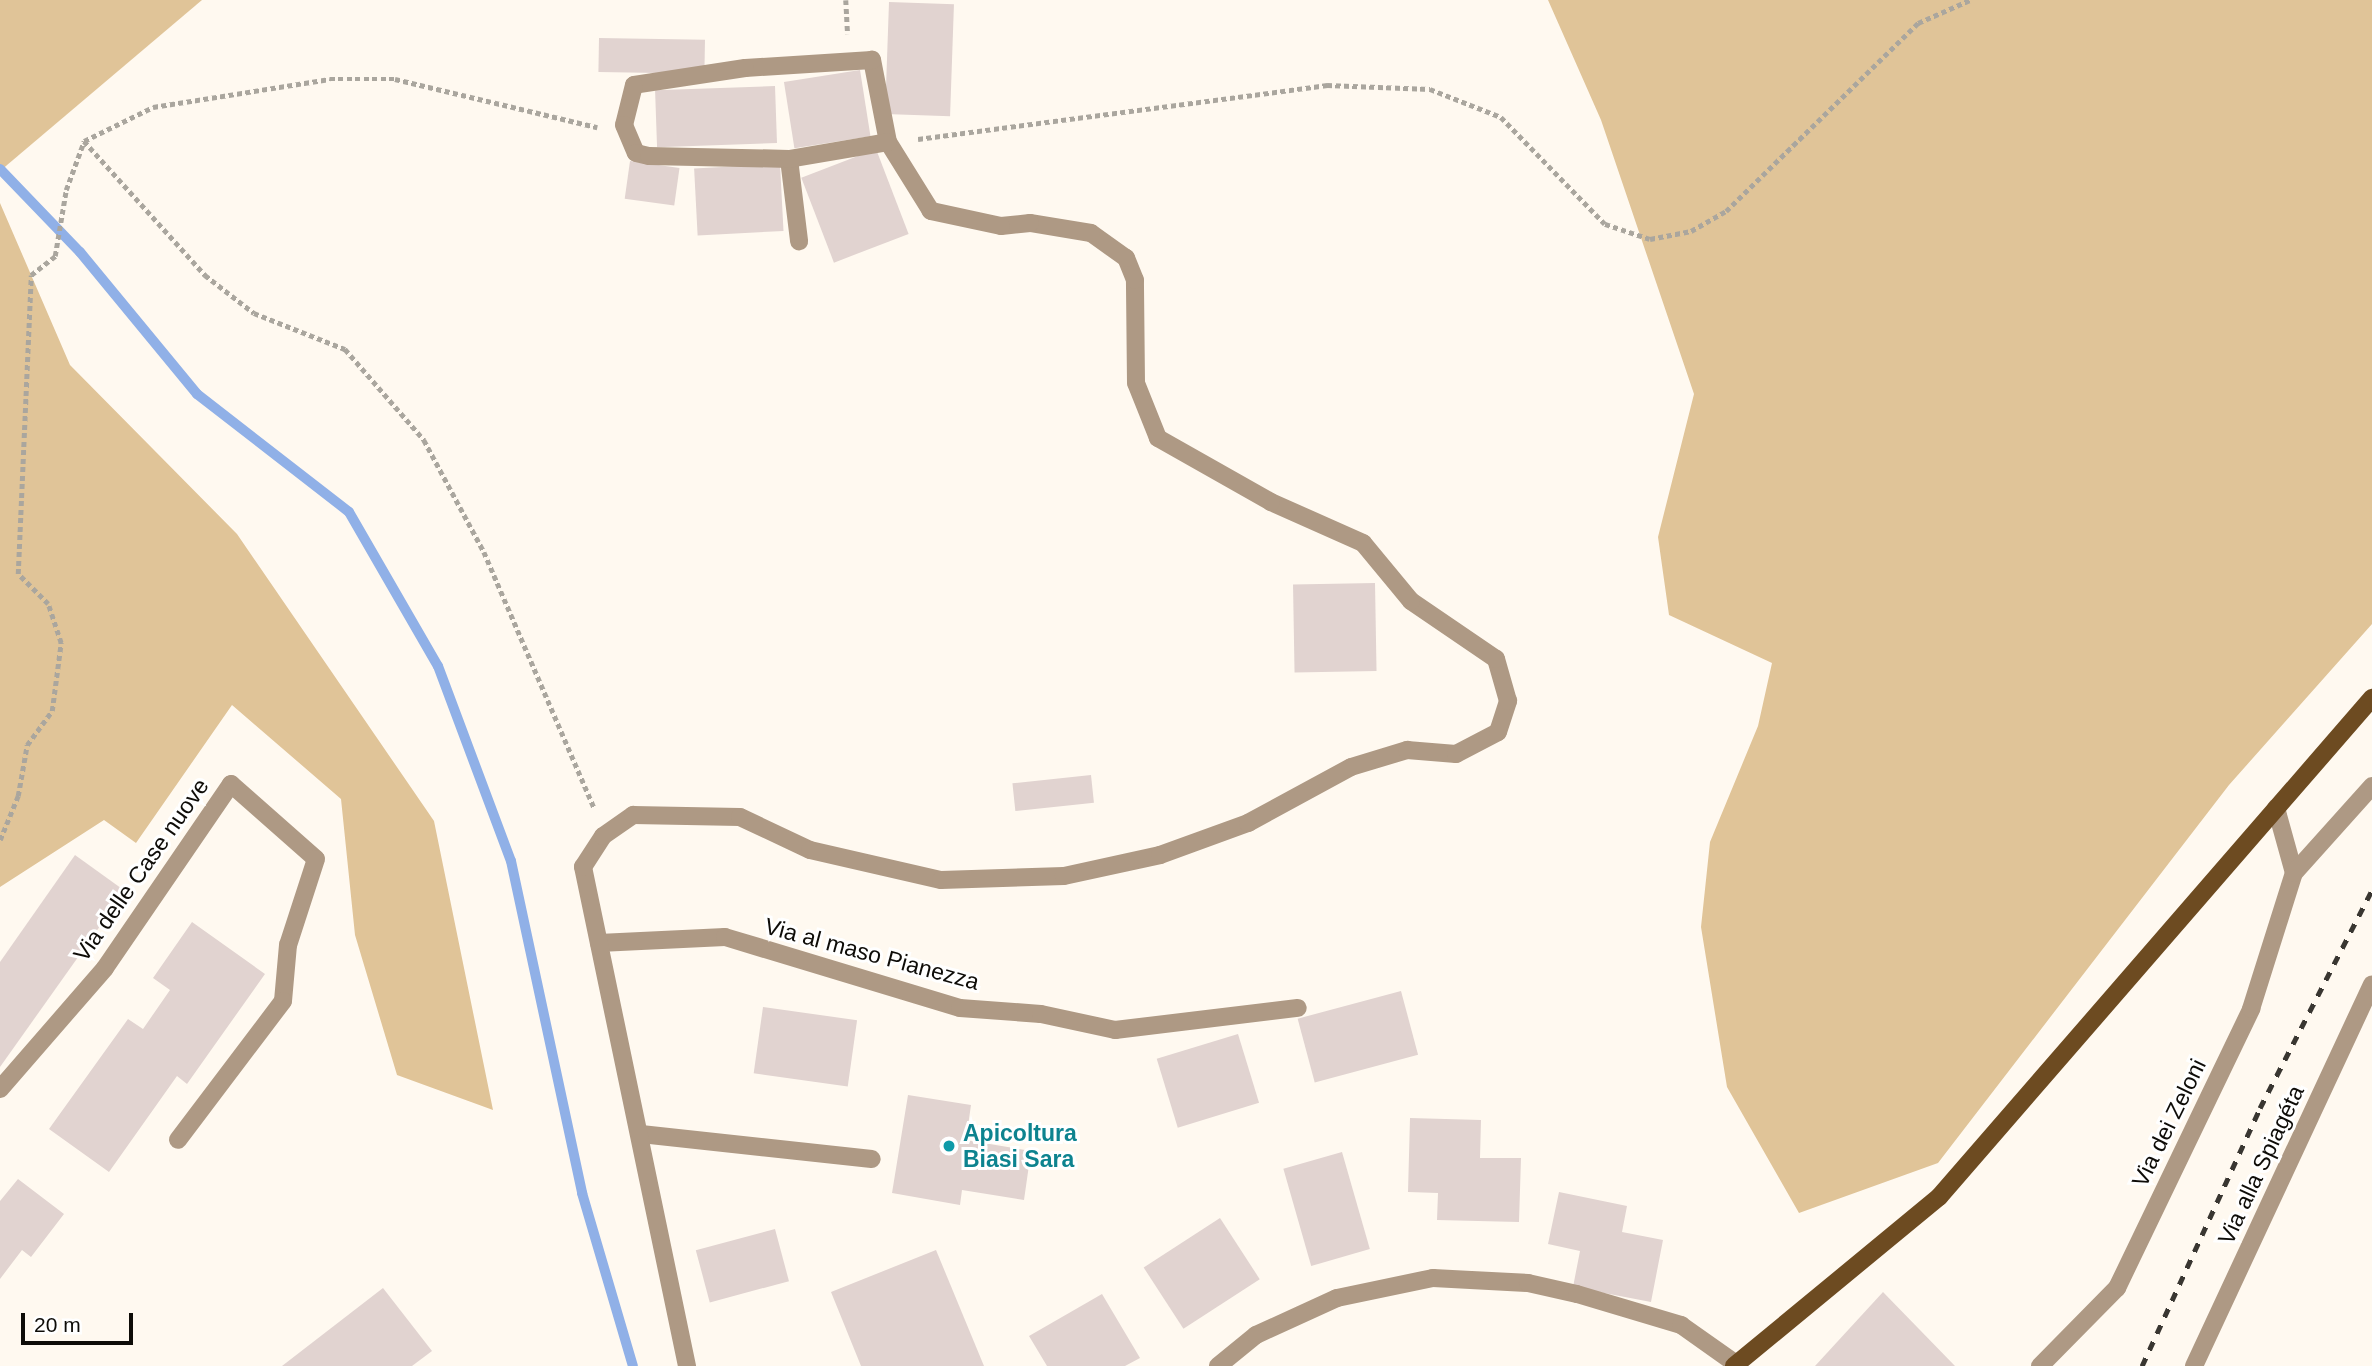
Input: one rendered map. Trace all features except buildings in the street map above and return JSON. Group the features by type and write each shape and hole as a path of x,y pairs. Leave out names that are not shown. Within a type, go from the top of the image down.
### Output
{"main road":[{"path":"1735,1365 1939,1197 2372,698"}],"street":[{"path":"687,1366 641,1134 583,867 603,836 633,816 740,817 810,850 941,880 1064,876 1160,855 1248,823 1351,766 1407,750 1456,754 1498,732 1508,701 1496,659 1411,601 1363,543 1271,502 1158,438 1136,383 1135,280 1126,258 1091,233 1030,223 1002,226 930,211 888,142 872,60 634,85 624,125 636,153 649,156 789,159 888,142"},
{"path":"789,159 799,241"},
{"name":"Via delle Case nuove","path":"0,1089 105,968 231,784 316,859 288,945 283,1001 178,1140"},
{"path":"2294,873 2372,786"},
{"path":"2276,808 2294,873"},
{"name":"Via dei Zeloni","path":"2040,1366 2117,1288 2251,1009 2294,873"},
{"name":"Via al maso Pianezza","path":"599,943 725,937 960,1008 1041,1014 1115,1030 1298,1007"},
{"name":"Via alla Spiagéta","path":"2194,1366 2372,985"},
{"path":"641,1134 872,1160"},
{"path":"1218,1366 1256,1335 1337,1298 1433,1278 1528,1283 1577,1294 1681,1325 1735,1365"}],"path":[{"path":"846,0 850,61"},
{"path":"888,142 1327,85 1430,89 1501,117 1605,224 1650,239 1691,232 1726,211 1918,23 1970,0"},
{"path":"0,840 18,796 27,746 52,711 61,643 48,604 18,574 31,275 55,256 66,190 84,141 153,107 330,79 395,79 628,136"},
{"path":"84,141 205,275 254,313 345,349 425,440 484,552 581,767 603,836"}],"shaded area":[{"path":"0,0 202,0 0,171"},
{"path":"1548,0 2372,0 2372,624 2229,785 1938,1163 1799,1213 1727,1087 1701,927 1710,842 1758,726 1772,663 1669,615 1658,537 1694,394 1601,120"},
{"path":"0,203 70,365 237,534 434,821 493,1110 397,1075 355,935 341,799 232,705 136,843 104,820 0,887"}],"waterway":[{"path":"0,169 80,252 197,394 349,512 438,666 511,861 582,1193 633,1366"}],"railway":[{"path":"2142,1366 2260,1108 2372,890"}],"place":[{"name":"Apicoltura Biasi Sara","path":"949,1146"}]}
